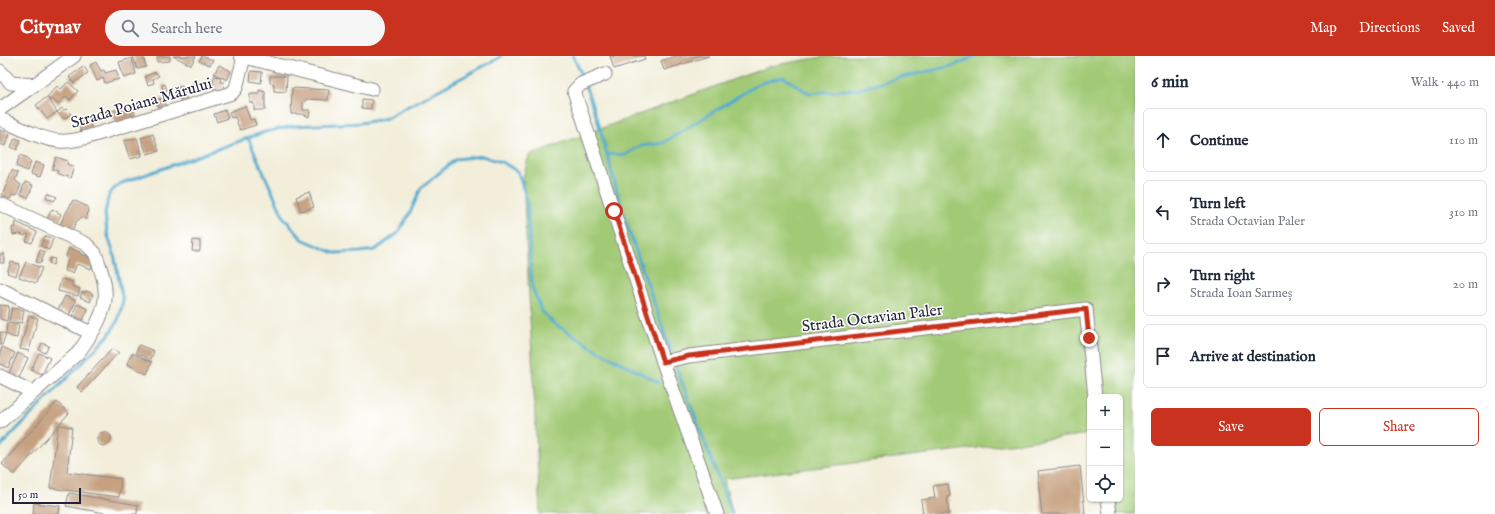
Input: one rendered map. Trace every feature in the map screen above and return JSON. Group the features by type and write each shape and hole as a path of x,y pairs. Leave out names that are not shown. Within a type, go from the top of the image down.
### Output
{"street":[{"path":"4,106 74,56"},
{"path":"243,57 372,89"},
{"name":"Strada Poiana Mărului","path":"0,119 47,138 59,141 70,141 84,138 232,93 236,88 243,57"},
{"path":"0,71 11,83 34,85"},
{"path":"605,74 585,83 574,91 663,362 717,514"},
{"path":"4,106 11,83"},
{"path":"0,204 86,244 95,253 106,291 103,311 78,353 32,392 0,422"},
{"path":"0,289 91,333"},
{"name":"Strada Octavian Paler","path":"663,362 689,356 1086,309 1095,394"},
{"path":"0,376 32,392"},
{"path":"1108,502 1110,514"}],"green space":[{"path":"828,56 1135,56 1135,514 1118,514 1116,502 1123,502 1123,394 1087,394 1087,434 724,479 733,514 540,514 523,178 529,155 770,66"}],"building":[{"path":"133,56 143,56 146,67 137,69"},
{"path":"170,56 170,61 157,62 157,57"},
{"path":"173,56 196,56 191,65"},
{"path":"202,56 213,60 210,65 199,61"},
{"path":"610,56 644,56 645,59 614,69"},
{"path":"676,56 709,56 664,70 661,61"},
{"path":"132,58 136,74 124,78 119,62"},
{"path":"96,62 101,71 104,70 105,73 116,70 119,79 105,83 103,78 97,81 90,65"},
{"path":"219,65 231,71 227,80 214,74"},
{"path":"84,66 88,73 74,83 69,77"},
{"path":"251,71 262,72 261,83 250,81"},
{"path":"156,72 159,76 153,79 154,83 148,85 145,76"},
{"path":"214,76 221,77 220,82 224,82 223,90 212,88"},
{"path":"270,76 287,76 286,92 274,91 274,84 270,83"},
{"path":"194,81 204,84 203,89 198,88 197,91 191,89"},
{"path":"68,82 78,91 70,100 66,96 58,104 47,97 57,86 61,89"},
{"path":"165,84 167,91 163,92 162,85"},
{"path":"182,86 188,103 182,104 177,88"},
{"path":"292,88 329,90 328,100 307,99 303,103 303,110 310,110 309,117 302,114 291,114"},
{"path":"259,90 265,92 265,110 254,110 254,103 250,103 250,94 259,94"},
{"path":"47,97 57,112 47,119 36,105"},
{"path":"163,98 167,108 160,110 156,101"},
{"path":"362,99 372,100 371,109 362,108"},
{"path":"245,106 250,120 254,119 256,125 240,130 235,117 231,118 229,112"},
{"path":"62,108 64,110 66,109 71,114 64,119 57,112"},
{"path":"121,108 122,112 133,108 137,120 117,126 112,111"},
{"path":"225,110 228,118 217,122 214,114"},
{"path":"90,121 92,131 81,133 79,123"},
{"path":"0,130 10,134 5,146 0,144"},
{"path":"153,134 159,151 147,154 141,138"},
{"path":"15,138 21,140 17,150 11,147"},
{"path":"137,138 142,156 130,159 124,141"},
{"path":"20,155 28,158 27,160 31,162 27,171 16,166"},
{"path":"56,157 68,161 67,164 74,167 70,178 57,173 58,171 52,169"},
{"path":"35,162 44,165 40,177 31,174"},
{"path":"12,170 18,173 15,180 21,185 16,196 12,195 10,199 2,196"},
{"path":"25,182 33,185 28,198 20,195"},
{"path":"309,192 314,207 301,211 296,197"},
{"path":"48,193 57,197 54,201 46,197"},
{"path":"73,200 88,207 87,220 82,217 76,222 71,232 59,226"},
{"path":"52,209 61,214 56,224 47,219"},
{"path":"16,222 37,232 32,243 26,241 29,235 13,235 12,227 15,228"},
{"path":"45,236 53,239 49,250 41,246"},
{"path":"193,240 200,241 200,251 192,251"},
{"path":"69,248 80,252 80,254 94,258 91,269 77,264 73,273 65,271 68,260 66,257"},
{"path":"40,250 45,252 41,263 36,262"},
{"path":"0,254 4,254 4,263 0,263"},
{"path":"51,258 55,259 53,265 49,263"},
{"path":"11,262 20,264 16,276 7,273"},
{"path":"26,262 42,268 36,283 19,277"},
{"path":"61,279 73,282 72,286 80,289 78,296 58,291"},
{"path":"86,291 93,294 90,302 80,297 82,292 85,293"},
{"path":"65,296 76,301 69,315 58,310"},
{"path":"77,304 88,309 83,320 73,315"},
{"path":"0,305 9,306 7,321 0,319"},
{"path":"12,308 24,310 22,323 9,321"},
{"path":"29,316 38,318 29,351 20,349"},
{"path":"7,323 19,325 17,338 6,334"},
{"path":"0,332 6,334 2,345 0,345"},
{"path":"42,343 49,346 45,353 39,350"},
{"path":"139,345 154,351 151,359 136,353"},
{"path":"2,347 15,353 8,368 0,364 0,353"},
{"path":"112,349 119,352 82,392 77,387"},
{"path":"18,353 28,358 19,378 9,373"},
{"path":"39,353 50,358 42,375 31,370"},
{"path":"132,353 152,362 147,374 127,364"},
{"path":"57,402 69,413 14,475 2,464"},
{"path":"58,425 72,427 67,472 121,479 119,497 50,488"},
{"path":"104,432 109,434 111,439 109,444 104,446 99,444 97,439 99,434"},
{"path":"1080,466 1085,514 1042,514 1037,471"},
{"path":"948,484 950,496 947,497 949,514 923,514 921,500 935,498 933,486"},
{"path":"69,493 138,505 137,514 110,514 66,506"},
{"path":"34,503 60,506 59,514 33,514"}],"waterway":[{"path":"0,447 109,335 118,320 123,301 114,254 107,233 105,213 109,194 119,184 265,132 293,126 360,123 384,119 501,56"},
{"path":"573,56 584,80"},
{"path":"606,154 625,155 640,146 663,143 758,84 783,77 809,93 859,89 898,78 952,66 976,56"},
{"path":"585,85 597,118 623,213 671,352"},
{"path":"248,138 284,218 302,239 334,253 375,250 397,234 410,213 421,188 456,159 482,156 504,163 518,172 527,201 532,287 541,310 553,323 595,349 658,382"},
{"path":"675,364 732,514"}],"route":[{"path":"614,211 663,362 689,356 1086,309 1089,338"}]}
